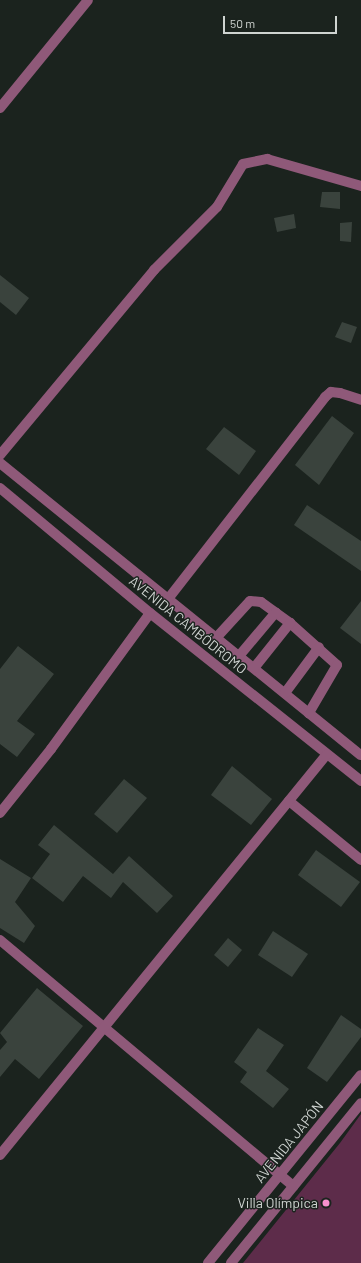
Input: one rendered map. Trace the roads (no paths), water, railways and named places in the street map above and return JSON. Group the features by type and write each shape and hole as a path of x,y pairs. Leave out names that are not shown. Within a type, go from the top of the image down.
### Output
{"street":[{"path":"0,108 88,0"},
{"path":"0,455 154,270 217,207 243,164 267,159 361,186"},
{"path":"168,599 325,397 330,392 340,393 361,400"},
{"name":"AVENIDA CAMBÓDROMO","path":"0,464 361,755"},
{"name":"AVENIDA CAMBÓDROMO","path":"0,488 150,613 361,781"},
{"path":"216,638 250,601 261,602 319,646 337,665 309,713"},
{"path":"239,656 276,612"},
{"path":"0,813 51,749 150,613"},
{"path":"254,668 290,623"},
{"path":"285,693 319,646"},
{"path":"0,1154 327,754"},
{"path":"290,801 361,860"},
{"path":"0,940 281,1173 293,1186"},
{"name":"AVENIDA JAPÓN","path":"208,1263 361,1075"},
{"path":"231,1263 361,1103"}],"place":[{"name":"Villa Olímpica","path":"326,1203"}]}
